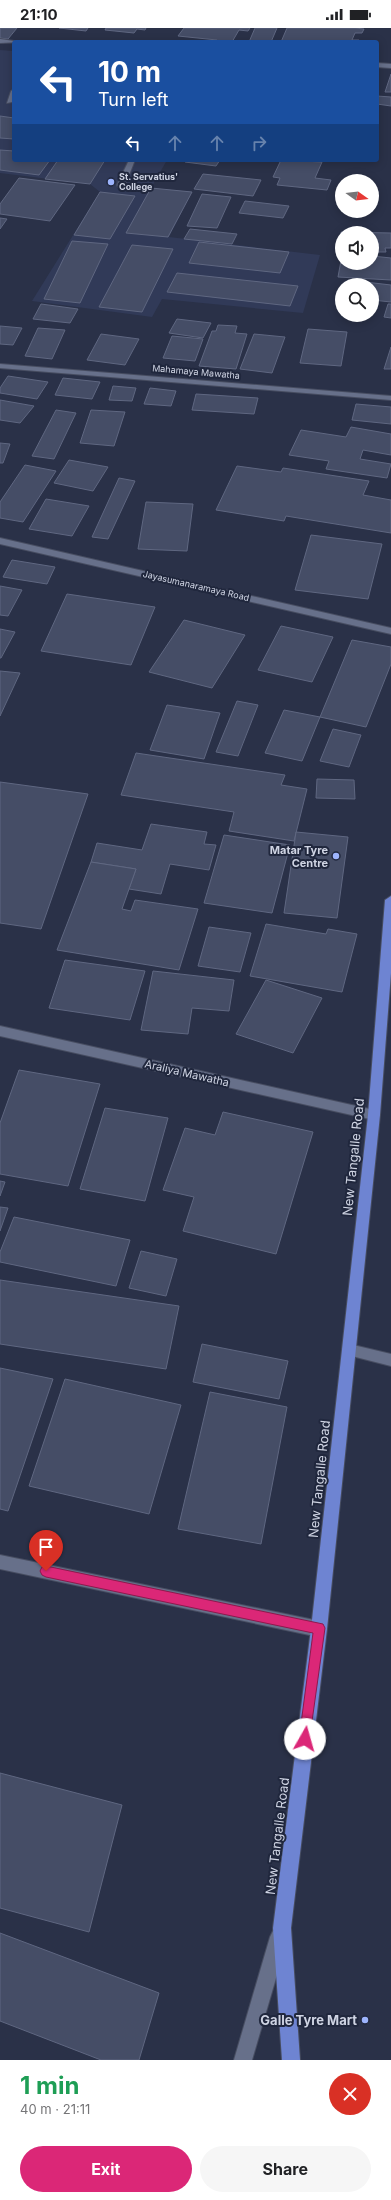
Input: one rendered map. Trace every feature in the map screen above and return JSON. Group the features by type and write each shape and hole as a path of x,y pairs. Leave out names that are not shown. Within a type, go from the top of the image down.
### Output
{"highway":[{"name":"New Tangalle Road","path":"291,2060 282,1928 319,1628 374,1115 391,900"}],"street":[{"path":"0,41 12,42"},
{"path":"379,65 391,66"},
{"path":"9,102 12,95"},
{"path":"121,185 131,162"},
{"name":"Mahamaya Mawatha","path":"0,366 391,398"},
{"name":"Jayasumanaramaya Road","path":"0,541 391,631"},
{"name":"Araliya Mawatha","path":"0,1031 374,1115"},
{"path":"349,1350 391,1360"},
{"path":"0,1562 319,1628"},
{"path":"243,2060 282,1928"}],"shaded area":[{"name":"St. Servatius' College","path":"0,50 12,51 12,162 166,162 151,188 192,192 169,237 320,255 303,313 162,299 152,317 32,301 100,192 90,184 0,173"}],"building":[{"path":"0,28 17,28 8,39 0,38"},
{"path":"59,28 88,28 86,31"},
{"path":"106,28 146,28 145,30 137,29 134,33 105,30"},
{"path":"184,28 250,28 248,31 239,30 233,40 178,36"},
{"path":"255,28 277,28 272,40 250,40"},
{"path":"287,28 364,29 362,33 355,33 352,40 282,40"},
{"path":"391,74 391,92 385,92"},
{"path":"379,96 391,97 391,106 379,104"},
{"path":"0,116 12,118 12,139 0,138"},
{"path":"0,150 12,151 12,162 49,162 39,175 0,170"},
{"path":"57,162 104,162 90,184 45,179"},
{"path":"185,162 219,162 216,166"},
{"path":"280,162 322,162 315,178 331,180 327,190 277,185 280,178 273,177"},
{"path":"203,174 261,180 253,196 194,189"},
{"path":"19,178 75,185 50,221 0,214 0,204"},
{"path":"151,188 192,192 168,237 126,233"},
{"path":"100,192 135,196 110,239 74,235"},
{"path":"202,194 231,197 217,228 187,226"},
{"path":"245,201 289,206 283,218 239,213"},
{"path":"0,218 7,219 0,229"},
{"path":"190,229 237,234 232,244 184,239"},
{"path":"379,233 391,233 391,248 385,248 386,252 379,252"},
{"path":"72,241 108,244 80,303 44,299"},
{"path":"199,242 289,252 280,273 189,263"},
{"path":"132,245 173,249 142,312 99,307"},
{"path":"379,257 391,258 391,280 379,279 379,278 338,277 339,270 379,270"},
{"path":"177,273 298,286 290,306 167,292"},
{"path":"379,284 391,285 391,302 379,301"},
{"path":"41,304 78,309 70,323 33,319"},
{"path":"388,304 391,304 391,318 384,317"},
{"path":"177,319 211,323 203,338 169,333"},
{"path":"218,325 237,326 235,333 247,334 236,369 199,366 212,331 216,331"},
{"path":"0,326 22,328 13,345 0,344"},
{"path":"38,328 65,330 52,359 25,356"},
{"path":"308,329 347,332 341,366 300,363"},
{"path":"101,334 139,339 125,365 87,360"},
{"path":"254,334 285,337 272,373 240,369"},
{"path":"172,336 203,339 195,361 163,358"},
{"path":"391,347 391,369 384,369"},
{"path":"8,376 48,382 37,399 0,393 0,388"},
{"path":"63,378 100,382 92,399 55,395"},
{"path":"113,386 136,388 132,401 109,400"},
{"path":"150,388 176,391 171,406 144,404"},
{"path":"196,394 258,398 254,414 192,410"},
{"path":"0,400 34,406 20,423 0,420"},
{"path":"356,404 391,407 391,424 352,420"},
{"path":"56,410 76,413 54,459 32,456"},
{"path":"91,410 125,412 114,446 80,443"},
{"path":"351,427 391,434 391,455 363,450 360,459 391,464 387,478 326,469 329,461 289,455 301,430 346,437"},
{"path":"0,443 10,444 3,463 0,463"},
{"path":"69,460 108,467 93,491 54,483"},
{"path":"25,465 56,471 23,522 0,518 0,502"},
{"path":"237,466 281,472 283,468 369,481 363,495 391,500 391,533 286,516 284,521 216,510"},
{"path":"119,478 135,481 108,539 92,537"},
{"path":"46,499 89,506 72,536 29,529"},
{"path":"146,502 193,504 187,551 138,549"},
{"path":"311,535 382,544 368,599 295,590"},
{"path":"12,560 55,567 47,584 3,577"},
{"path":"0,586 22,590 8,616 0,615"},
{"path":"67,594 155,607 131,665 41,651"},
{"path":"184,620 245,635 212,688 149,672"},
{"path":"281,626 333,637 312,682 258,670"},
{"path":"0,629 15,632 1,658 0,658"},
{"path":"352,640 391,647 391,664 366,727 320,717"},
{"path":"0,671 20,673 0,716"},
{"path":"237,701 258,705 238,756 216,752"},
{"path":"167,705 220,713 204,759 150,750"},
{"path":"284,710 320,717 302,761 265,753"},
{"path":"333,729 361,735 349,767 320,761"},
{"path":"136,753 285,775 281,785 307,789 294,841 229,831 234,812 121,795"},
{"path":"317,779 354,780 355,799 316,798"},
{"path":"0,782 88,794 41,929 0,923"},
{"path":"151,824 207,832 204,844 216,845 209,870 170,864 161,894 129,889 136,869 91,862 97,843 142,850"},
{"path":"296,832 348,837 337,918 284,913"},
{"path":"224,835 290,845 272,913 204,903"},
{"path":"91,862 136,869 122,909 131,911 135,900 198,909 179,970 57,950"},
{"path":"266,924 326,934 328,929 357,934 342,992 250,976"},
{"path":"209,927 251,933 240,972 198,966"},
{"path":"65,960 145,971 130,1020 49,1008"},
{"path":"153,971 234,980 229,1011 192,1008 188,1034 141,1030"},
{"path":"266,980 322,998 293,1053 236,1034"},
{"path":"19,1070 100,1084 68,1186 0,1174 0,1123"},
{"path":"105,1108 168,1118 145,1201 80,1189"},
{"path":"223,1112 313,1132 276,1254 183,1231 194,1197 163,1190 185,1128 215,1135"},
{"path":"0,1181 5,1182 0,1196"},
{"path":"0,1207 8,1208 0,1231"},
{"path":"14,1217 130,1240 116,1286 0,1262 0,1252"},
{"path":"141,1251 177,1259 166,1296 129,1288"},
{"path":"0,1280 179,1306 166,1369 0,1344"},
{"path":"202,1344 288,1361 279,1399 193,1382"},
{"path":"0,1368 53,1379 8,1511 0,1509"},
{"path":"65,1379 181,1405 149,1514 29,1486"},
{"path":"210,1392 287,1407 261,1544 178,1529"},
{"path":"0,1773 122,1805 89,1932 0,1908"},
{"path":"0,1933 159,1993 139,2060 101,2060 0,2021"}],"place":[{"name":"St. Servatius' College","path":"111,182"},
{"name":"Matar Tyre Centre","path":"336,856"},
{"name":"Galle Tyre Mart","path":"365,2020"}],"route":[{"path":"46,1571 319,1628 305,1739"}]}
